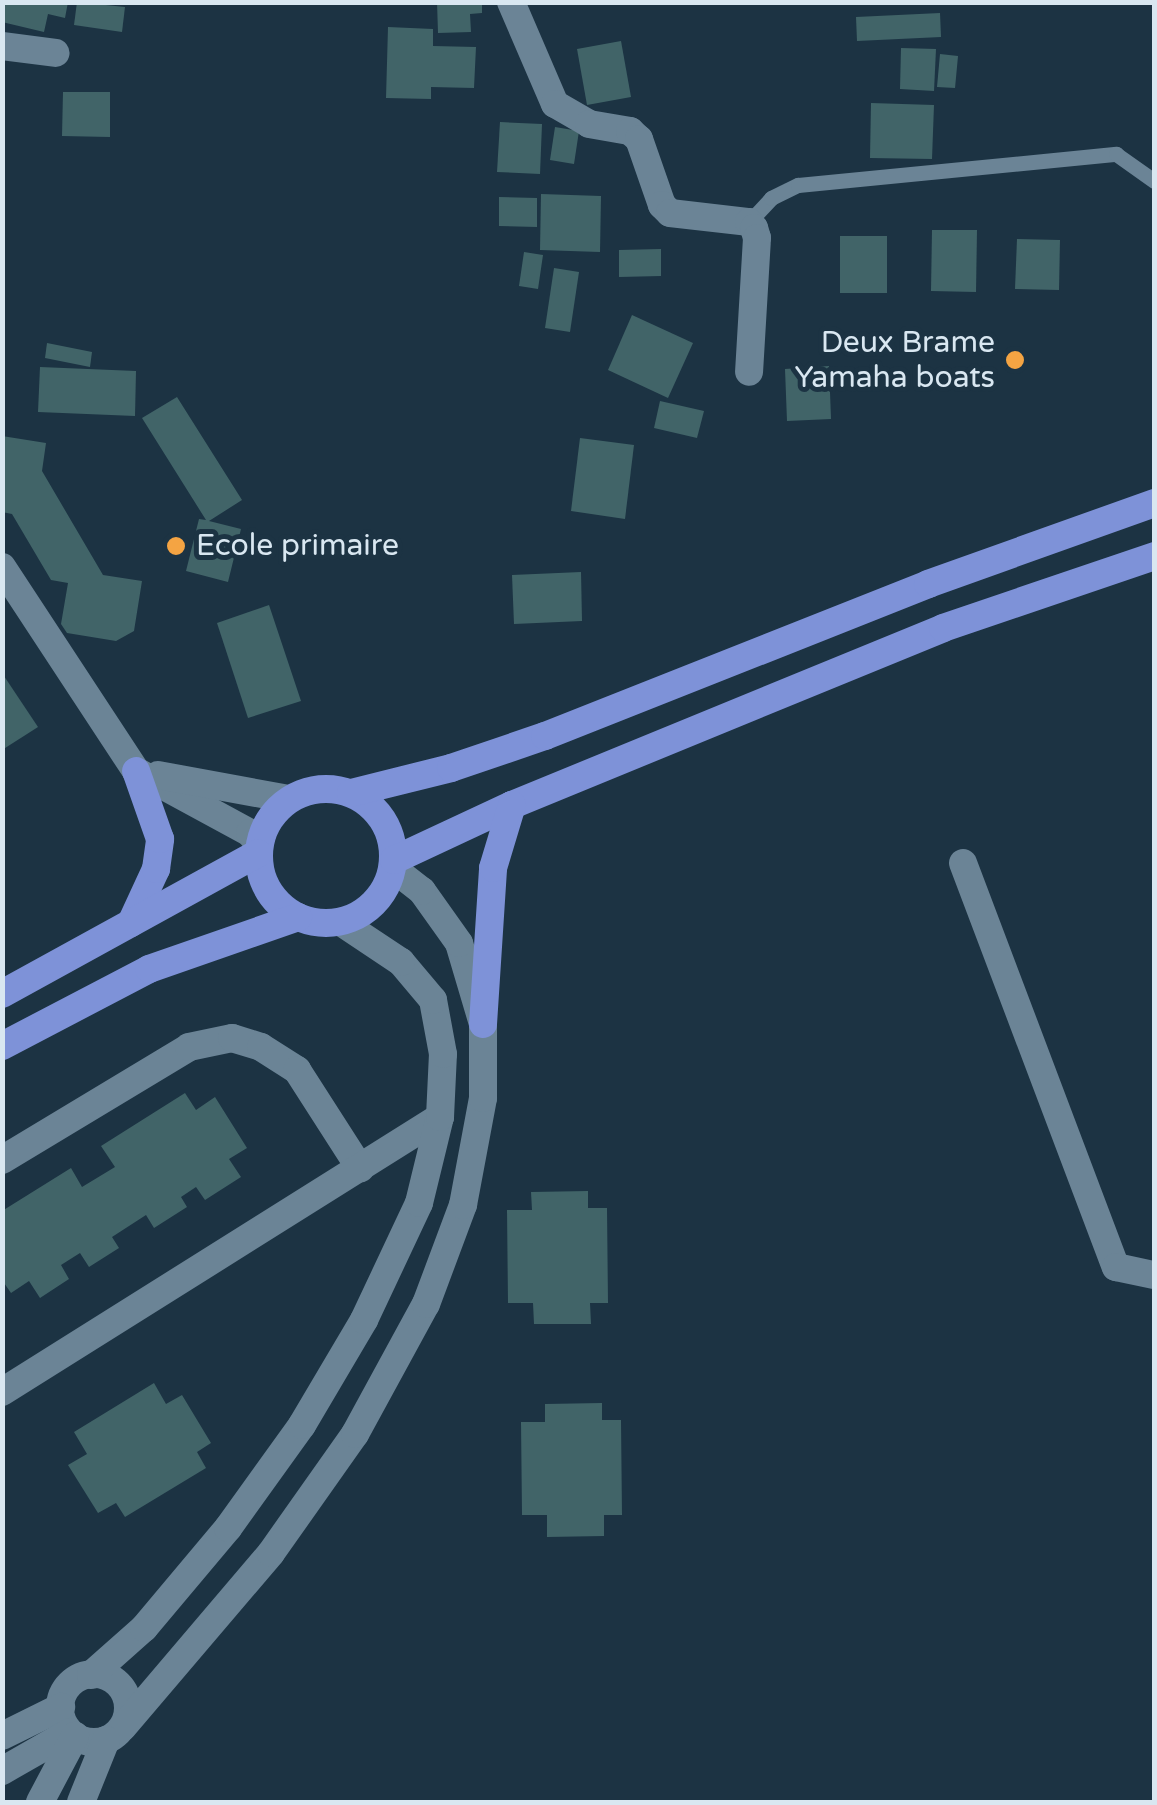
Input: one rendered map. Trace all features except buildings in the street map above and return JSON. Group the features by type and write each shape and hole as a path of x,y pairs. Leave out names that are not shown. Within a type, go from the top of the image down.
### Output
{"highway":[{"path":"351,793 452,768 544,736 928,584 1154,503"},
{"path":"394,864 512,805 943,628 1154,556"},
{"path":"131,922 156,869 160,839 136,771"},
{"path":"2,1046 149,969 298,918 341,922 376,903 394,864 392,838 369,803 351,793 330,788 289,799 270,819 259,848 268,892 298,918"},
{"path":"483,1024 494,868 512,805"},
{"path":"2,994 259,848"}],"street":[{"path":"511,2 556,104 589,124 630,132 638,139 662,205 670,213 749,222 757,238 749,372"},
{"path":"2,46 56,52"},
{"path":"2,567 136,771 250,834 259,848"},
{"path":"136,771 289,799"},
{"path":"963,863 1116,1266 1154,1275"},
{"path":"2,1736 68,1725 96,1742 115,1733 272,1552 355,1434 426,1304 463,1205 483,1098 483,1024 459,943 422,892 394,864"},
{"path":"40,1802 68,1725 73,1682 91,1674 144,1628 228,1528 302,1425 364,1320 419,1203 440,1117 443,1054 433,1000 401,962 341,922"},
{"path":"2,1160 189,1047 232,1038 260,1047 297,1070 360,1168"},
{"path":"2,1392 440,1117"},
{"path":"80,1802 128,1706 120,1686 91,1674"},
{"path":"2,1771 68,1725"}],"lane":[{"path":"749,222 772,198 798,185 1116,154 1154,181"}],"place":[{"name":"Deux Brame Yamaha boats","path":"1015,360"},
{"name":"Ecole primaire","path":"176,546"}]}
